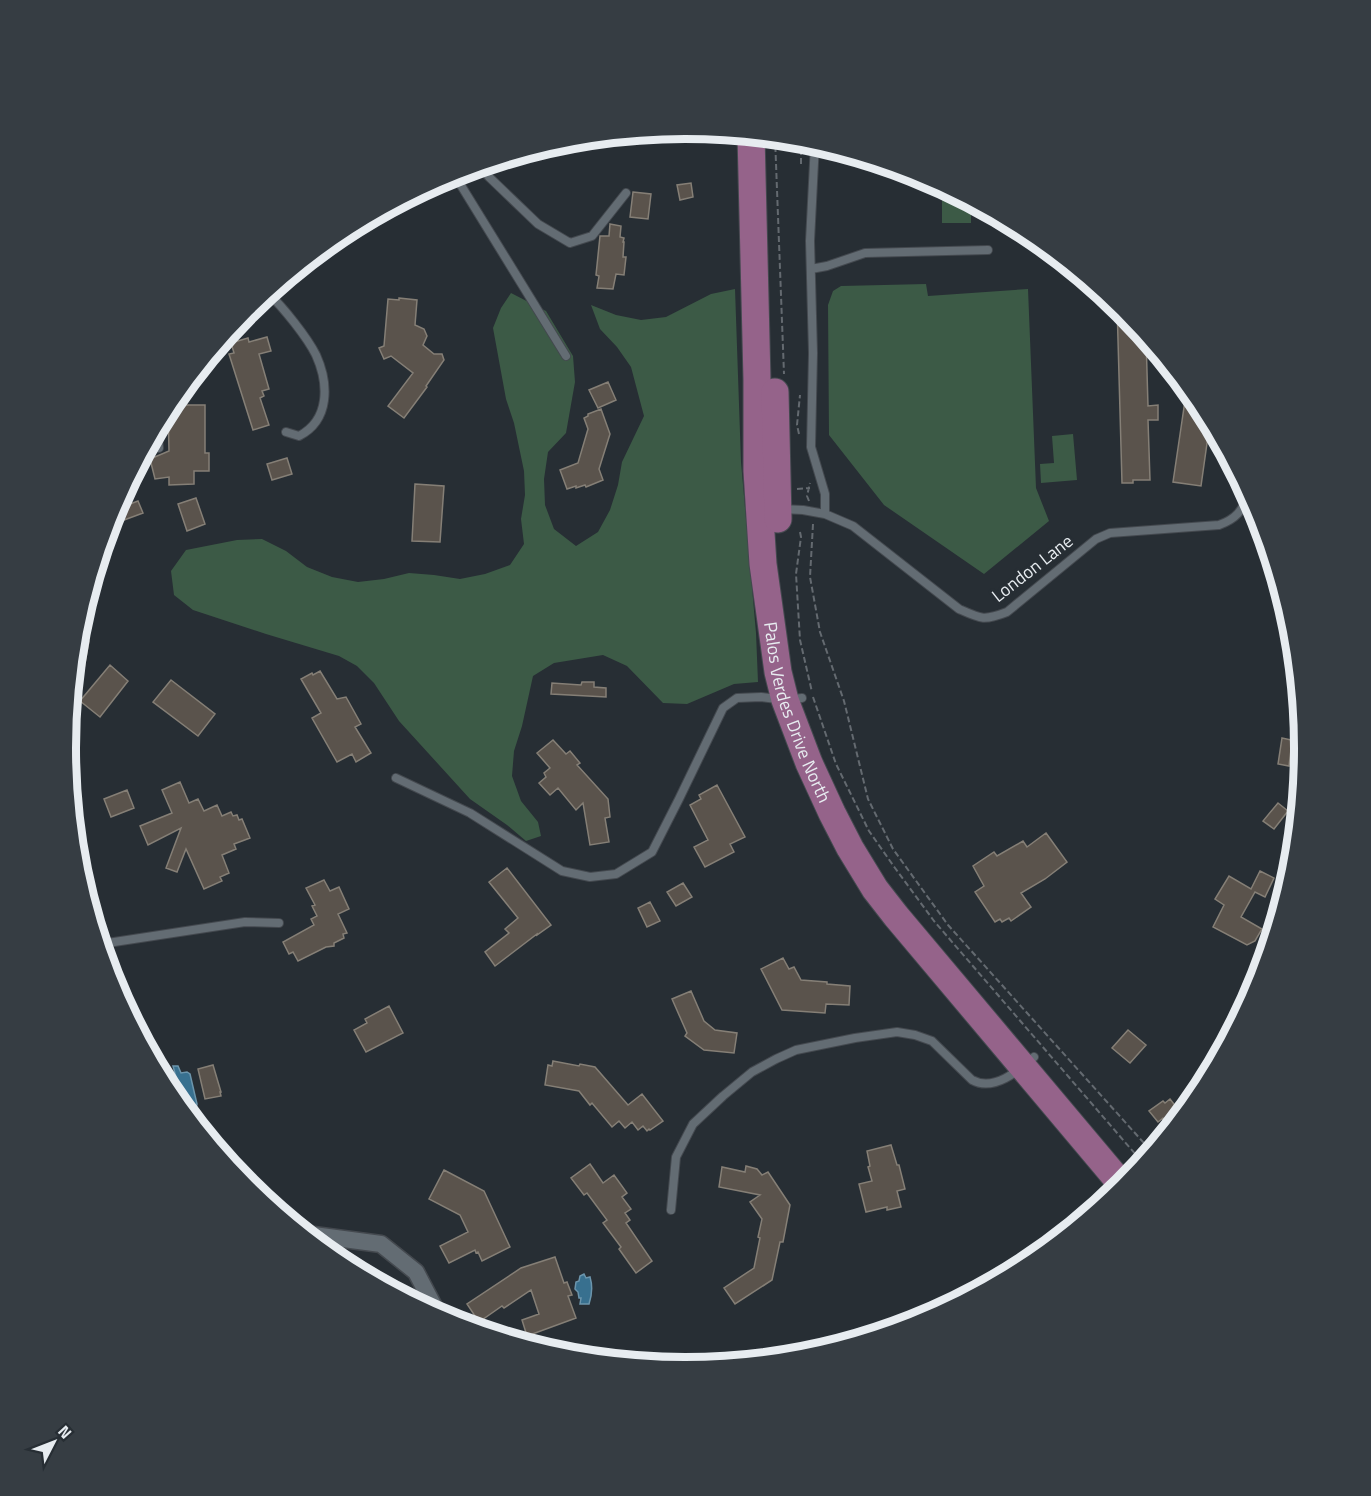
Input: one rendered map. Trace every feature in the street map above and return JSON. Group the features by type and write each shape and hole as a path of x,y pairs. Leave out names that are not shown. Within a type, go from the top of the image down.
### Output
{"main road":[{"name":"Palos Verdes Drive North","path":"751,143 757,471 763,564 778,672 794,699"},
{"name":"Palos Verdes Drive North","path":"765,144 776,409 790,497 781,568 794,699 809,763 850,848 875,889 896,916 1128,1166"},
{"path":"757,380 766,405 768,488 790,497 768,540 763,564"},
{"name":"Palos Verdes Drive North","path":"1029,1062 1117,1178"}],"street":[{"path":"322,1236 381,1244 416,1272 431,1301"}],"lane":[{"path":"814,153 810,241 813,353 811,447 825,494 825,514"},
{"path":"485,173 538,224 570,243 592,236 626,193"},
{"path":"459,182 566,356"},
{"path":"811,269 866,253 988,250"},
{"path":"275,299 316,355 324,381 324,404 316,423 299,436 286,432"},
{"path":"158,443 159,448"},
{"name":"London Lane","path":"790,497 814,512 825,514 853,526 959,609 978,618 991,618 1007,612 1096,539 1110,533 1219,525 1238,515 1243,505"},
{"path":"396,778 470,813 562,871 590,877 616,874 652,852 723,708 737,698 794,699"},
{"path":"109,943 245,922 279,923"},
{"path":"671,1210 676,1156 693,1124 752,1072 796,1050 897,1032 915,1035 932,1041 977,1083 998,1083 1029,1062"}],"path":[{"path":"775,146 784,373"},
{"path":"790,497 798,482"},
{"path":"790,497 809,488 818,492"},
{"path":"814,512 810,577 820,632 844,701 868,799 893,849 948,925 1146,1146"},
{"path":"800,532 796,574 800,640 812,692 836,765 869,831 933,921 1137,1156"}],"green space":[{"path":"942,196 971,211 971,223 942,223"},
{"path":"926,284 928,296 1028,289 1036,488 1049,521 984,574 884,505 829,435 828,305 833,291 841,286"},
{"path":"735,289 741,462 758,682 734,684 687,704 663,703 627,666 603,655 554,663 533,676 514,751 512,776 521,801 538,822 541,836 526,841 470,799 399,721 374,683 357,666 339,656 193,610 174,595 171,571 186,550 237,540 262,539 286,551 307,567 332,577 358,582 409,573 460,579 485,574 510,565 524,544 521,519 525,495 524,471 514,423 506,399 493,328 501,308 511,293 546,311 573,356 575,382 566,433 548,452 544,479 545,505 554,529 576,546 598,532 610,510 622,462 644,416 631,367 600,329 591,305 616,315 641,320 666,317 711,294"},
{"path":"1073,434 1077,480 1041,483 1040,464 1054,463 1052,436"}],"water":[{"path":"173,1066 178,1066 181,1073 190,1074 197,1104 196,1109 195,1109 178,1084"},
{"path":"584,1274 586,1278 590,1277 592,1284 589,1304 580,1304 581,1298 575,1289 576,1282"}],"building":[{"path":"691,183 693,197 680,200 677,185"},
{"path":"633,192 651,194 648,219 630,217"},
{"path":"610,224 621,226 620,237 624,238 623,257 626,257 624,275 616,274 613,289 597,288 600,236 609,236"},
{"path":"399,298 417,300 415,325 424,329 427,336 423,345 434,354 442,354 444,360 404,418 388,406 413,373 391,356 384,359 379,348 384,346 388,299 399,300"},
{"path":"1117,319 1146,350 1148,406 1158,405 1158,420 1148,420 1150,480 1133,480 1133,483 1122,483"},
{"path":"267,337 271,351 259,354 269,389 262,391 264,396 260,398 269,425 253,430 229,354 234,353 231,343 248,338 249,342"},
{"path":"608,382 616,400 598,408 589,390"},
{"path":"1185,400 1208,436 1201,486 1173,482"},
{"path":"182,405 205,405 205,453 209,453 209,471 194,471 194,484 169,485 169,477 155,479 150,459 169,451 168,427"},
{"path":"601,409 610,434 599,469 603,480 586,487 585,485 567,489 560,470 578,463 588,429 584,418"},
{"path":"287,458 292,474 272,480 267,464"},
{"path":"415,484 444,486 440,542 412,541"},
{"path":"196,498 205,524 187,531 178,504"},
{"path":"138,501 143,513 121,521 123,515 127,505"},
{"path":"86,641 89,641 80,691 82,669"},
{"path":"110,665 128,681 100,717 80,701"},
{"path":"320,671 337,699 346,697 361,724 355,727 371,753 356,762 352,754 337,762 312,718 321,713 301,679"},
{"path":"171,680 215,714 198,736 153,702"},
{"path":"582,682 594,682 594,687 606,688 606,697 551,694 552,683 581,685"},
{"path":"1282,738 1294,741 1294,751 1291,750 1289,766 1278,764"},
{"path":"553,740 566,754 570,751 580,763 577,765 608,799 610,817 605,818 609,842 590,845 583,803 576,810 558,788 550,795 539,783 546,777 544,773 550,768 537,753"},
{"path":"180,782 189,803 198,799 204,811 217,805 222,816 231,812 233,816 237,815 239,820 242,819 250,838 234,844 236,849 222,855 229,873 220,877 222,881 204,889 186,849 177,872 166,868 181,828 148,845 140,826 172,813 162,790"},
{"path":"717,785 745,837 730,844 734,852 705,867 694,847 708,840 690,805 701,799 699,795"},
{"path":"127,790 134,808 111,817 104,799"},
{"path":"1278,803 1288,811 1274,829 1263,821"},
{"path":"1046,833 1067,862 1045,879 1021,893 1031,907 1011,921 1009,918 1002,922 1000,919 995,922 975,892 984,886 973,866 994,852 997,856 1023,841 1027,847"},
{"path":"507,868 551,925 495,966 485,952 509,933 505,929 518,918 489,882"},
{"path":"1260,871 1274,878 1265,897 1255,892 1241,917 1262,929 1255,941 1247,945 1213,927 1224,905 1215,899 1229,876 1251,889"},
{"path":"324,880 330,891 339,887 349,909 338,914 347,933 343,934 344,938 334,943 334,946 326,947 298,961 293,952 289,954 283,942 314,925 311,919 317,916 312,906 315,905 306,888"},
{"path":"683,883 692,897 676,906 667,892"},
{"path":"650,902 660,921 647,927 638,908"},
{"path":"783,958 789,969 794,967 801,980 850,986 849,1005 826,1004 825,1013 782,1010 761,969"},
{"path":"691,991 704,1021 715,1030 737,1033 734,1053 704,1050 685,1036 687,1033 672,999"},
{"path":"389,1006 403,1033 366,1052 354,1030 367,1023 365,1019"},
{"path":"1128,1030 1146,1045 1130,1063 1112,1048"},
{"path":"553,1061 595,1067 628,1105 642,1094 663,1121 647,1131 643,1126 638,1130 632,1122 625,1128 619,1121 612,1127 579,1091 545,1085 548,1065 552,1066"},
{"path":"213,1065 221,1096 205,1099 198,1069"},
{"path":"1170,1099 1177,1108 1166,1123 1163,1118 1158,1122 1149,1111 1163,1101 1165,1103"},
{"path":"891,1145 905,1189 897,1191 901,1207 887,1210 887,1207 866,1212 859,1184 872,1181 867,1151"},
{"path":"590,1164 603,1183 614,1175 627,1193 622,1197 631,1209 625,1213 630,1220 626,1223 652,1261 636,1273 619,1249 621,1247 603,1223 607,1220 587,1193 584,1195 571,1178"},
{"path":"746,1166 757,1169 762,1175 768,1172 790,1205 783,1242 780,1242 772,1280 735,1304 724,1288 754,1268 762,1219 750,1202 760,1195 719,1187 722,1167 745,1172"},
{"path":"444,1170 484,1191 510,1247 482,1261 475,1250 449,1263 440,1246 468,1232 460,1215 429,1199"},
{"path":"555,1257 564,1283 567,1282 572,1295 568,1296 576,1318 527,1336 522,1320 539,1314 531,1290 504,1308 502,1306 478,1321 467,1304 521,1268"}]}
